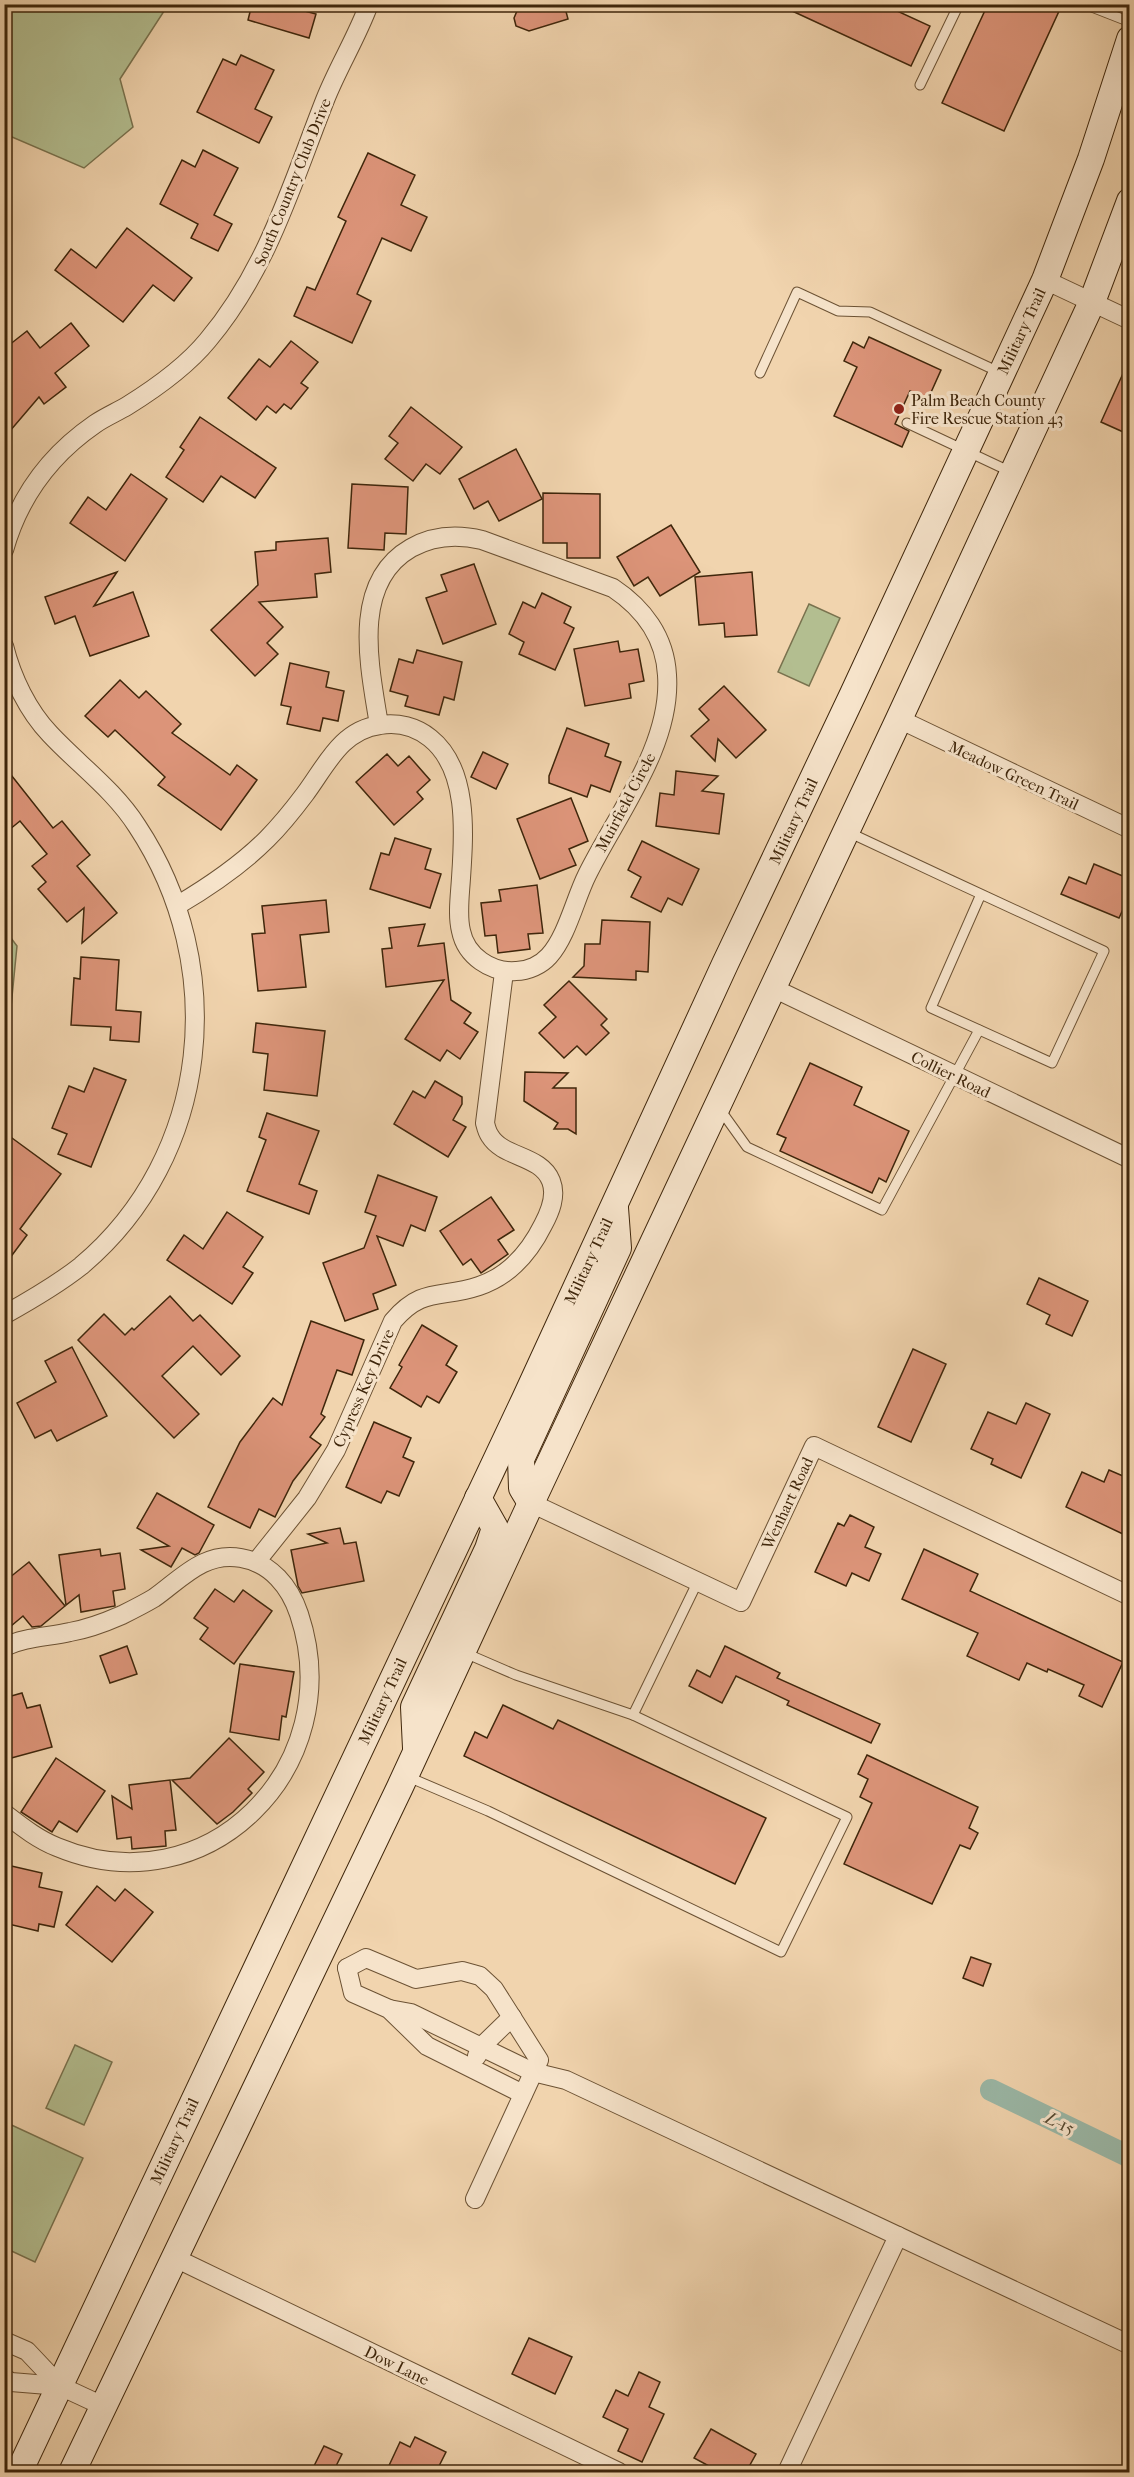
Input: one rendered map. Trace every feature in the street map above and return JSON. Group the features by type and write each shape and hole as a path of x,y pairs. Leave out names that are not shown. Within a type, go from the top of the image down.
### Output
{"main road":[{"name":"Military Trail","path":"19,2472 478,1498 1045,280 1091,159 1130,39"},
{"path":"72,2472 405,1776 900,719 1092,302 1130,201"},
{"path":"531,1503 522,1488 521,1459 618,1248 615,1204"},
{"path":"416,1751 414,1707 488,1549 495,1528 478,1498"}],"street":[{"name":"South Country Club Drive","path":"6,538 28,493 60,451 98,422 151,391 186,363 207,342 235,306 253,278 277,228 326,97 369,4"},
{"path":"1045,280 1130,320"},
{"name":"Muirfield Circle","path":"379,725 370,670 369,636 372,603 376,588 386,570 408,549 422,542 452,536 467,536 597,581 627,598 650,623 658,638 668,677 657,741 644,771 586,876 557,944 548,957 535,966 520,971 504,972"},
{"path":"4,646 15,679 30,708 49,733 107,788 152,849 178,905 187,937 195,982 196,1027 191,1072 184,1102 170,1145 149,1185 123,1222 81,1266 45,1293 4,1315"},
{"name":"Meadow Green Trail","path":"900,719 1130,830"},
{"path":"178,905 205,889 243,861 288,817 339,747 363,729 395,724 410,727 425,734 437,744 447,756 453,771 461,804 463,827 460,929 465,944 486,966 504,972"},
{"name":"Cypress Key Drive","path":"256,1562 307,1498 336,1450 393,1321 416,1300 431,1294 478,1286 508,1270 522,1259 534,1243 550,1212 553,1196 551,1181 542,1168 490,1137 485,1123 504,972"},
{"name":"Collier Road","path":"773,988 954,1077 1130,1159"},
{"name":"Wenhart Road","path":"531,1503 741,1602 814,1446 1130,1596"},
{"path":"4,1647 21,1641 89,1628 122,1615 153,1598 194,1567 209,1560 240,1557 256,1562 281,1580 290,1593 306,1635 311,1664 308,1714 296,1752 282,1778 263,1802 241,1822 203,1846 175,1856 145,1861 115,1861 86,1857 57,1847 28,1832 4,1813"},
{"path":"320,1955 347,1968"},
{"path":"347,1968 366,1958 416,1979 462,1971 480,1976 494,1989 539,2060 475,2199"},
{"path":"347,1968 353,1993 388,2009 411,2013 533,2072 566,2080 1130,2345"},
{"path":"388,2009 427,2046 523,2094"},
{"path":"470,2068 481,2047 512,2017"},
{"path":"787,2472 898,2236"},
{"name":"Dow Lane","path":"175,2258 619,2472"},
{"path":"4,2340 27,2351 60,2386"},
{"path":"4,2378 11,2382 60,2386 103,2406"}],"lane":[{"path":"920,85 959,4"},
{"path":"1084,4 1130,22"},
{"path":"760,373 797,292 838,311 870,312 1002,373"},
{"path":"907,423 1013,473"},
{"path":"846,832 981,894 1104,951 1052,1063 931,1008 981,894"},
{"path":"718,1106 747,1147 882,1210 979,1030"},
{"path":"633,1715 698,1581"},
{"path":"405,1776 488,1811 781,1952 847,1817 633,1715 516,1676 462,1652"}],"green space":[{"path":"5,4 168,5 120,79 133,127 84,168 5,134"},
{"path":"809,604 840,618 809,686 778,672"},
{"path":"5,930 17,946 5,1068"},
{"path":"75,2045 112,2062 84,2125 46,2108"},
{"path":"5,2122 83,2158 35,2262 5,2248"}],"building":[{"path":"252,4 298,4 297,9 316,14 309,38 248,20"},
{"path":"520,4 564,4 568,19 529,31 516,26 514,18"},
{"path":"777,4 882,4 930,26 911,66"},
{"path":"988,4 1051,4 1060,9 1004,131 942,103"},
{"path":"241,55 274,70 255,109 272,117 259,143 197,112 223,59 236,65"},
{"path":"203,150 238,168 214,215 232,224 218,251 191,238 198,224 160,204 182,160 195,167"},
{"path":"368,153 415,175 401,205 427,217 411,251 382,238 357,294 371,301 352,343 294,316 307,287 315,290 346,221 338,217"},
{"path":"127,228 192,278 174,301 153,285 123,322 55,270 71,249 96,268"},
{"path":"71,323 89,346 55,373 66,387 44,404 39,397 4,438 4,349 27,331 40,348"},
{"path":"869,337 941,370 928,399 910,391 895,424 909,431 902,447 834,416 857,367 844,361 853,342 864,348"},
{"path":"291,341 318,362 301,383 308,388 291,409 284,404 276,413 267,406 256,420 228,398 259,359 270,367"},
{"path":"1130,358 1130,435 1101,422"},
{"path":"411,407 462,447 440,474 426,464 413,481 385,459 398,443 389,436"},
{"path":"200,417 276,468 255,498 221,476 203,502 166,477 184,450 180,447"},
{"path":"516,449 542,499 499,521 488,501 474,509 459,479"},
{"path":"131,474 167,499 125,561 70,523 88,497 106,510"},
{"path":"352,484 408,487 406,534 385,533 384,550 348,548"},
{"path":"543,493 600,494 600,558 567,558 567,543 543,543"},
{"path":"671,525 700,572 660,596 648,577 634,586 617,557"},
{"path":"328,538 331,572 315,574 317,597 259,602 283,627 267,643 278,654 255,676 211,630 258,585 255,552 276,550 276,542"},
{"path":"474,564 496,624 443,644 426,598 447,591 441,575"},
{"path":"117,572 94,606 133,592 149,636 90,656 75,616 55,624 45,597"},
{"path":"752,572 757,635 725,637 724,623 699,625 695,577"},
{"path":"542,593 571,607 564,623 574,628 555,670 519,654 524,642 509,634 523,602 535,608"},
{"path":"618,641 620,652 638,649 644,681 629,684 631,698 585,706 574,649"},
{"path":"417,650 462,662 454,700 444,697 439,715 405,706 408,696 390,691 399,659 413,663"},
{"path":"290,663 329,672 326,687 344,691 338,721 323,718 320,731 287,724 291,707 281,705"},
{"path":"120,680 139,698 146,691 181,724 172,733 230,775 237,765 257,780 221,830 158,785 165,777 115,730 108,737 85,716"},
{"path":"724,686 766,730 736,758 718,739 715,761 691,736 709,720 699,709"},
{"path":"567,728 609,744 605,756 621,762 610,792 591,785 587,797 549,783 549,776"},
{"path":"483,752 508,764 496,789 471,777"},
{"path":"387,754 398,766 409,756 430,780 417,792 423,799 394,825 356,782"},
{"path":"4,766 53,828 62,821 90,855 77,866 117,913 82,943 84,908 67,922 38,889 46,882 32,866 47,854 20,821 4,834"},
{"path":"676,771 718,776 702,791 724,794 719,834 656,826 660,793 674,795"},
{"path":"571,798 588,841 569,849 576,865 540,879 517,819"},
{"path":"395,838 431,849 425,869 441,874 430,908 370,889 381,853 389,855"},
{"path":"642,841 699,869 682,905 668,898 661,912 631,897 641,877 628,870"},
{"path":"1094,864 1130,879 1130,894 1119,918 1061,894 1069,877 1086,884"},
{"path":"537,885 543,933 528,934 530,949 498,953 496,935 485,936 481,903 501,901 499,890"},
{"path":"326,900 329,932 300,935 306,987 258,991 252,934 265,933 262,906"},
{"path":"602,920 650,922 648,972 636,971 636,980 573,977 584,966 585,944 600,944"},
{"path":"425,924 418,946 444,943 451,1000 471,1013 464,1023 478,1032 460,1059 447,1050 440,1061 405,1039 444,980 386,987 382,949 392,948 389,928"},
{"path":"81,957 119,960 116,1010 141,1012 139,1042 110,1040 111,1027 71,1025 74,978 80,979"},
{"path":"569,981 607,1019 601,1025 609,1033 586,1055 577,1046 564,1058 539,1033 556,1017 544,1005"},
{"path":"256,1023 325,1031 317,1096 264,1090 268,1054 253,1052"},
{"path":"810,1063 862,1087 854,1105 909,1131 886,1182 879,1178 872,1193 780,1151 786,1138 777,1134"},
{"path":"94,1068 126,1080 91,1167 58,1154 67,1134 52,1128 69,1086 84,1092"},
{"path":"525,1072 568,1073 553,1088 576,1088 576,1134 568,1129 554,1129 558,1123 524,1101"},
{"path":"435,1081 462,1097 462,1104 453,1120 466,1127 448,1157 394,1124 413,1091 425,1098"},
{"path":"267,1113 319,1131 299,1184 317,1191 309,1214 247,1191 266,1140 259,1137"},
{"path":"12,1138 61,1174 20,1229 27,1235 4,1266 4,1147"},
{"path":"378,1175 437,1197 425,1231 411,1225 403,1246 377,1236 396,1285 373,1294 378,1309 345,1321 323,1263 364,1248 376,1216 365,1212"},
{"path":"491,1197 514,1230 498,1240 508,1254 481,1273 471,1259 463,1265 440,1231"},
{"path":"227,1212 263,1237 243,1267 253,1273 232,1304 167,1260 184,1235 203,1249"},
{"path":"1039,1278 1088,1301 1072,1336 1046,1324 1050,1315 1027,1304"},
{"path":"170,1296 193,1321 200,1315 240,1356 221,1375 193,1346 162,1376 199,1414 174,1438 78,1340 104,1314 125,1335 132,1328 134,1330"},
{"path":"311,1321 364,1340 352,1375 337,1370 321,1414 325,1417 310,1437 321,1445 293,1481 275,1517 259,1509 250,1528 208,1507 240,1442 273,1398 282,1405"},
{"path":"422,1325 457,1346 446,1365 457,1372 439,1403 427,1396 421,1407 390,1388 402,1367 399,1365"},
{"path":"72,1347 107,1416 57,1441 51,1430 35,1438 17,1403 56,1382 45,1361"},
{"path":"913,1349 946,1364 911,1442 878,1427"},
{"path":"1026,1403 1050,1414 1021,1478 991,1464 993,1459 971,1449 988,1412 1016,1424"},
{"path":"374,1422 411,1438 403,1457 414,1462 399,1496 387,1491 381,1503 346,1487"},
{"path":"1109,1470 1130,1479 1130,1526 1125,1535 1066,1507 1082,1472 1104,1482"},
{"path":"157,1493 214,1525 199,1553 195,1555 182,1548 171,1567 141,1550 169,1546 137,1528"},
{"path":"850,1515 874,1527 865,1547 881,1554 869,1581 852,1573 846,1586 815,1572 838,1523 844,1526"},
{"path":"340,1528 344,1544 356,1542 364,1581 302,1593 298,1586 291,1550 327,1543 308,1534"},
{"path":"100,1549 101,1556 120,1553 125,1589 113,1591 115,1606 81,1612 79,1595 66,1605 59,1555"},
{"path":"924,1549 978,1574 970,1591 1123,1662 1102,1707 1079,1696 1084,1685 1048,1669 1047,1672 1027,1663 1019,1680 967,1656 978,1633 902,1599"},
{"path":"29,1562 65,1606 41,1626 32,1627 23,1616 4,1632 4,1582"},
{"path":"215,1589 234,1602 243,1590 272,1611 234,1664 200,1639 208,1628 194,1618"},
{"path":"127,1646 137,1674 110,1683 100,1656"},
{"path":"725,1646 780,1673 777,1678 880,1724 871,1743 787,1705 789,1701 736,1676 722,1703 689,1686 697,1670 710,1677"},
{"path":"240,1664 294,1672 286,1717 282,1716 279,1740 230,1732"},
{"path":"22,1693 27,1708 40,1705 52,1747 4,1760 4,1698"},
{"path":"503,1705 553,1729 558,1720 766,1818 735,1884 464,1756 475,1732 487,1738"},
{"path":"229,1738 264,1772 248,1789 252,1793 217,1824 172,1780 190,1778"},
{"path":"867,1755 978,1807 969,1828 978,1833 970,1849 960,1845 932,1904 844,1864 872,1803 860,1797 868,1779 858,1774"},
{"path":"56,1758 105,1791 77,1832 59,1821 52,1832 21,1812"},
{"path":"170,1780 176,1830 165,1831 166,1846 132,1849 131,1837 117,1839 112,1796 132,1809 129,1785"},
{"path":"7,1865 42,1873 39,1887 62,1892 54,1927 39,1924 38,1931 4,1923 4,1875"},
{"path":"97,1886 115,1901 125,1889 153,1912 112,1962 66,1925"},
{"path":"971,1957 991,1964 983,1986 963,1978"},
{"path":"529,2338 572,2357 555,2394 512,2374"},
{"path":"639,2372 660,2382 649,2407 664,2414 642,2462 618,2451 628,2429 603,2417 616,2390 628,2396"},
{"path":"711,2429 756,2454 746,2472 720,2472 694,2458"},
{"path":"415,2437 446,2452 436,2472 386,2472 400,2442 410,2447"},
{"path":"324,2446 342,2454 333,2472 311,2472"}],"waterway":[{"name":"L-15","path":"991,2090 1130,2157"}],"place":[{"name":"Palm Beach County Fire Rescue Station 43","path":"899,409"}]}
